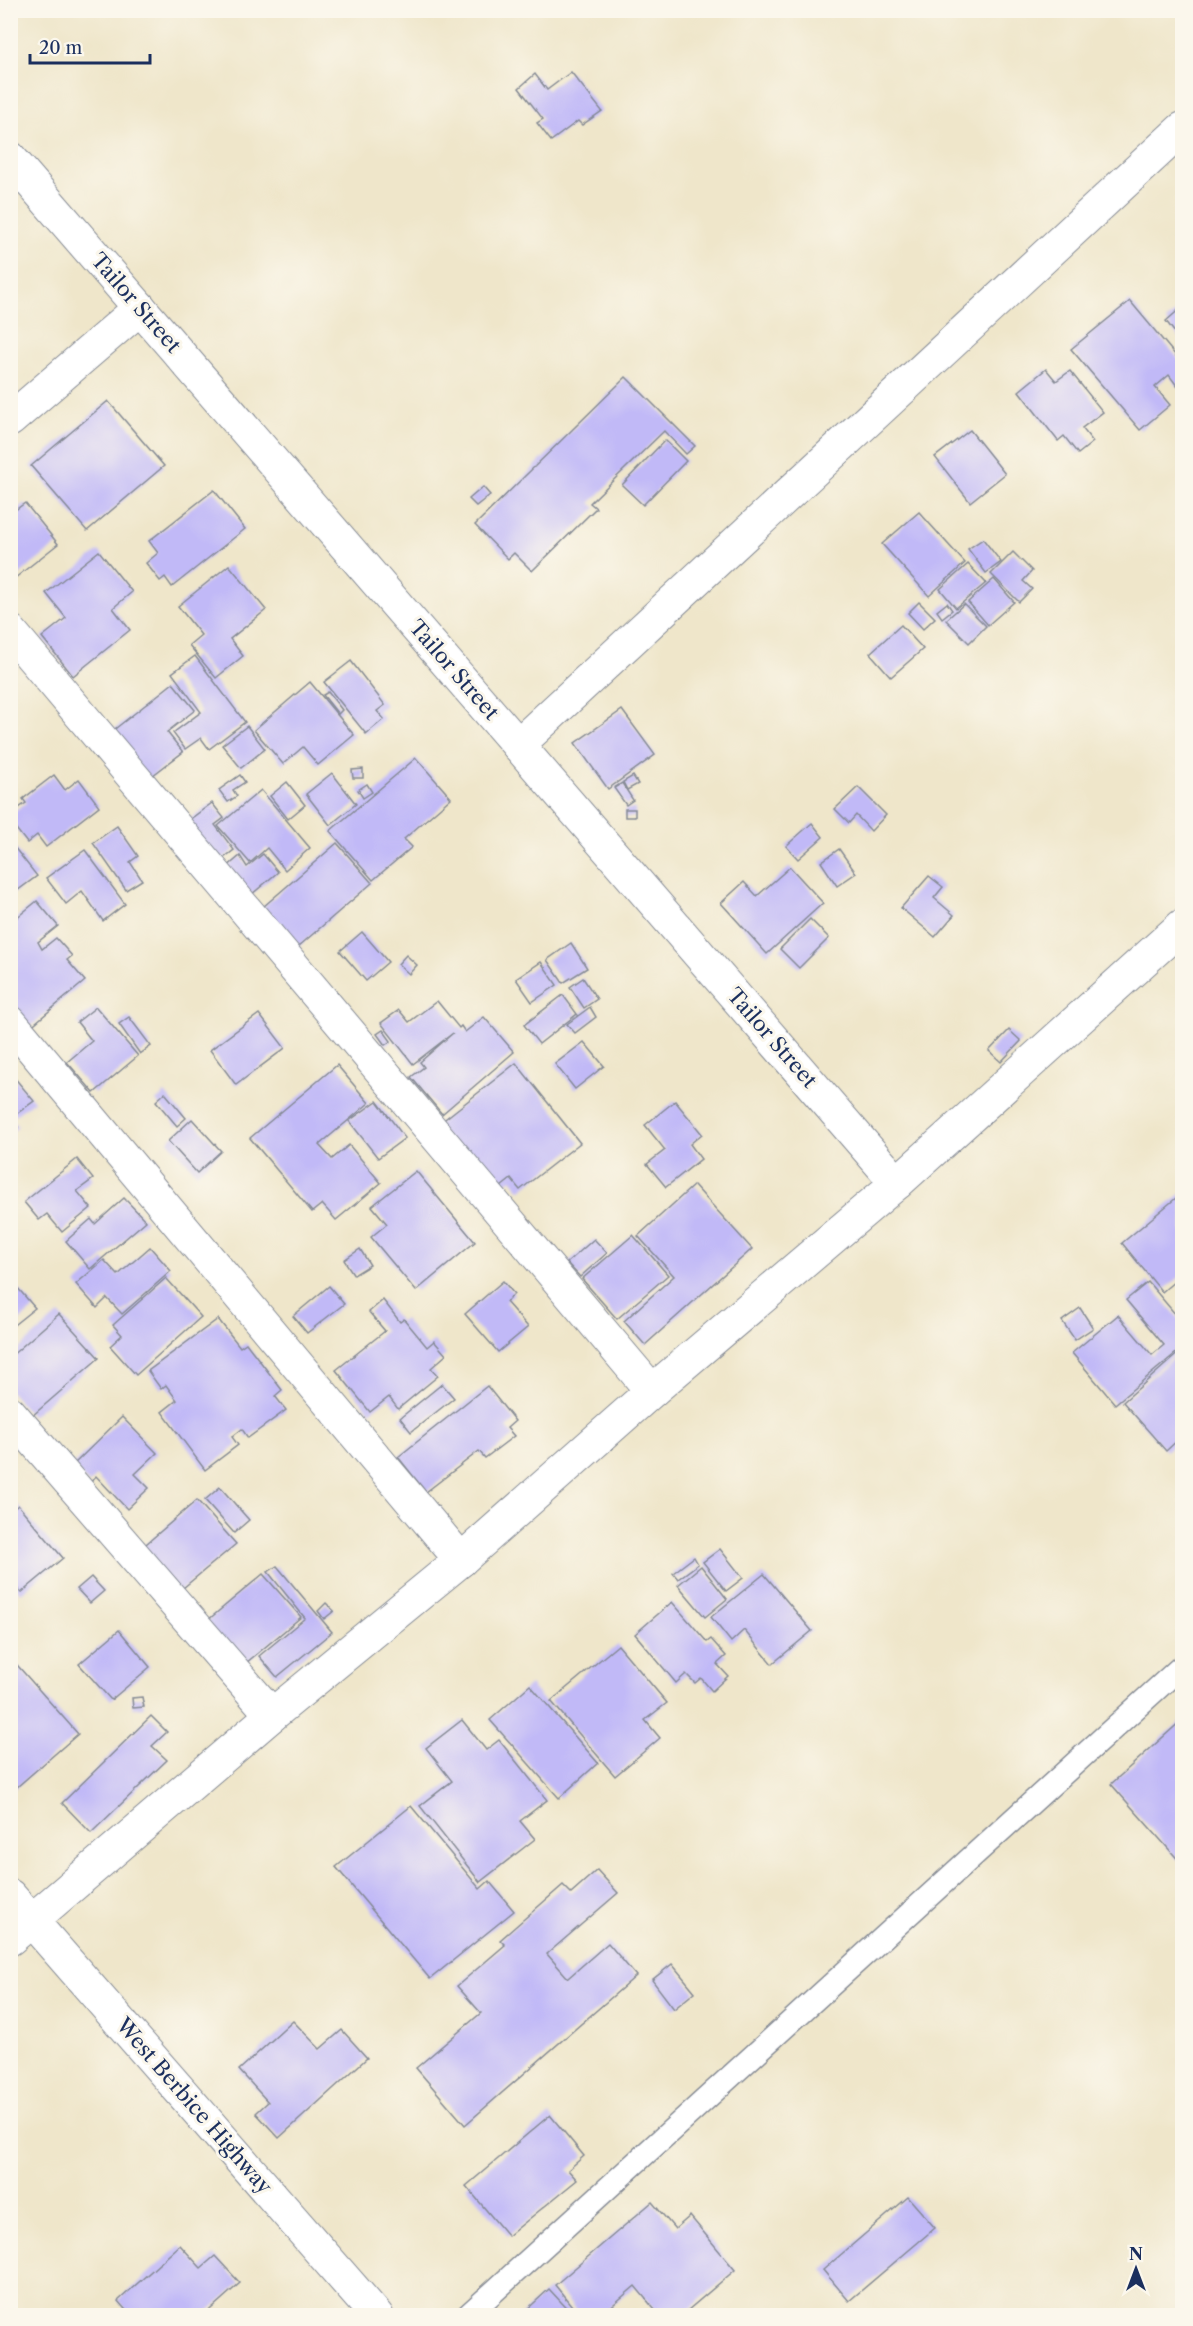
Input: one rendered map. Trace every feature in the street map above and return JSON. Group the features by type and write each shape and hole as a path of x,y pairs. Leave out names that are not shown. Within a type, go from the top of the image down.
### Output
{"street":[{"path":"518,745 1182,129"},
{"name":"Tailor Street","path":"10,158 897,1183"},
{"path":"10,420 140,308"},
{"path":"10,631 652,1391"},
{"path":"21,1930 272,1715 461,1560 652,1391 897,1183 1182,926"},
{"path":"10,1022 461,1560"},
{"path":"10,1413 272,1715"},
{"name":"West Berbice Highway","path":"10,1896 21,1930 377,2316"}],"lane":[{"path":"467,2316 1182,1666"}],"building":[{"path":"571,72 602,111 582,125 578,121 551,141 537,123 543,119 519,88 535,74 547,90"},
{"path":"1130,301 1182,363 1182,383 1178,387 1169,375 1155,387 1170,405 1140,430 1071,349"},
{"path":"1182,307 1182,342 1166,321"},
{"path":"1046,369 1056,381 1070,371 1103,412 1082,428 1093,442 1078,454 1064,436 1058,441 1019,391"},
{"path":"626,377 695,446 686,454 664,431 590,503 596,508 532,571 514,553 508,559 475,525"},
{"path":"108,401 164,466 87,531 31,466"},
{"path":"970,430 1005,474 970,502 935,457"},
{"path":"665,440 686,461 643,505 622,485"},
{"path":"483,487 490,495 476,506 469,499"},
{"path":"214,490 245,529 172,587 165,577 160,581 146,563 158,553 149,541"},
{"path":"25,503 58,544 10,582 10,514"},
{"path":"919,512 965,563 929,596 882,544"},
{"path":"983,539 1001,562 986,573 968,549"},
{"path":"99,551 132,592 113,608 130,630 73,676 42,637 66,618 46,593"},
{"path":"1013,552 1032,571 1023,581 1032,589 1019,602 991,574"},
{"path":"968,564 986,583 956,608 940,589"},
{"path":"229,565 266,610 230,639 243,656 216,678 189,645 201,635 178,606"},
{"path":"994,579 1014,602 988,625 968,602"},
{"path":"919,602 935,618 923,629 908,613"},
{"path":"947,603 952,610 942,618 937,611"},
{"path":"964,604 986,626 969,643 946,620"},
{"path":"901,625 923,649 891,677 870,653"},
{"path":"195,656 245,722 209,749 201,738 185,749 173,733 201,712 172,673"},
{"path":"351,661 385,705 377,711 384,719 366,734 324,682"},
{"path":"310,682 354,735 318,765 303,747 283,764 254,730"},
{"path":"173,683 195,710 167,732 183,752 148,779 111,732"},
{"path":"328,692 342,710 338,714 323,695"},
{"path":"622,710 655,755 608,789 575,743"},
{"path":"247,726 265,749 241,768 222,745"},
{"path":"416,758 451,798 404,839 412,847 373,880 330,831"},
{"path":"363,769 363,778 353,778 352,770"},
{"path":"332,773 356,804 330,825 306,794"},
{"path":"54,775 65,790 79,779 99,806 46,847 37,835 27,843 10,821 10,814 26,803 23,799"},
{"path":"240,775 245,782 233,790 237,796 228,802 219,790"},
{"path":"633,776 638,784 627,790 623,782"},
{"path":"287,782 305,805 288,819 270,796"},
{"path":"622,783 633,800 626,805 614,788"},
{"path":"367,784 372,792 363,798 358,790"},
{"path":"858,787 886,815 871,831 856,815 849,823 835,809"},
{"path":"261,790 310,848 285,870 267,848 250,863 218,826"},
{"path":"212,803 224,818 215,825 234,850 216,864 185,823"},
{"path":"625,809 635,809 635,817 625,817"},
{"path":"812,823 823,837 798,859 786,846"},
{"path":"117,826 138,856 130,862 142,880 126,890 93,843"},
{"path":"10,842 37,876 10,896"},
{"path":"337,843 372,883 291,953 256,913"},
{"path":"839,849 856,873 837,886 821,862"},
{"path":"85,850 125,904 103,921 82,891 66,904 46,878"},
{"path":"263,854 278,872 244,901 220,873 240,856 247,867"},
{"path":"790,867 823,903 767,954 721,903 744,882 757,896"},
{"path":"929,876 943,887 934,898 954,915 935,937 901,908"},
{"path":"37,901 58,926 38,942 42,949 56,938 72,956 67,960 85,981 29,1028 10,1005 10,979 16,975 10,969 10,923"},
{"path":"810,919 829,938 799,968 780,949"},
{"path":"362,932 388,962 366,981 340,951"},
{"path":"571,943 587,968 563,983 547,960"},
{"path":"406,955 417,965 409,974 398,964"},
{"path":"541,962 557,985 532,1002 516,979"},
{"path":"583,978 597,999 584,1008 570,987"},
{"path":"563,995 577,1014 539,1044 524,1025"},
{"path":"437,1001 465,1032 484,1017 514,1052 442,1114 411,1077 424,1067 420,1062 453,1033 413,1064 381,1023 399,1010 409,1022"},
{"path":"96,1007 138,1056 94,1093 67,1062 92,1041 77,1022"},
{"path":"590,1007 596,1017 575,1033 567,1024"},
{"path":"259,1014 285,1048 236,1085 210,1050"},
{"path":"129,1017 151,1046 140,1054 119,1024"},
{"path":"383,1030 391,1041 385,1045 377,1034"},
{"path":"1009,1030 1021,1041 1001,1062 989,1051"},
{"path":"584,1042 604,1066 575,1089 555,1064"},
{"path":"516,1063 580,1143 520,1190 511,1179 491,1195 436,1126"},
{"path":"337,1065 369,1103 319,1145 332,1159 349,1145 381,1183 336,1220 322,1204 312,1212 250,1138"},
{"path":"13,1076 34,1101 11,1118 18,1127 10,1133 10,1079"},
{"path":"165,1093 186,1118 177,1126 156,1101"},
{"path":"377,1101 405,1138 378,1158 349,1121"},
{"path":"675,1101 702,1134 690,1144 701,1159 666,1187 647,1164 665,1150 645,1125"},
{"path":"192,1119 221,1151 197,1173 168,1141"},
{"path":"77,1159 93,1179 77,1191 91,1208 62,1232 47,1214 39,1220 24,1202"},
{"path":"416,1171 475,1242 416,1291 371,1237 387,1224 372,1206"},
{"path":"694,1185 752,1249 645,1345 624,1321 674,1276 638,1236"},
{"path":"1182,1193 1182,1275 1162,1292 1122,1243"},
{"path":"124,1198 146,1221 90,1269 66,1241 91,1219 95,1224"},
{"path":"633,1235 668,1275 617,1319 582,1279"},
{"path":"594,1239 607,1253 580,1277 567,1263"},
{"path":"150,1247 171,1271 122,1314 107,1298 97,1308 76,1284 104,1260 118,1275"},
{"path":"360,1249 370,1265 354,1275 344,1260"},
{"path":"166,1278 201,1317 136,1375 110,1346 122,1335 113,1325"},
{"path":"10,1279 35,1308 10,1328"},
{"path":"503,1281 514,1294 506,1302 528,1327 498,1352 465,1314"},
{"path":"1148,1282 1182,1322 1182,1348 1115,1404 1072,1353 1118,1315 1152,1355 1164,1345 1126,1300"},
{"path":"329,1286 344,1304 307,1333 293,1316"},
{"path":"383,1300 400,1322 404,1319 427,1347 434,1341 446,1355 431,1368 438,1376 398,1409 389,1397 370,1412 336,1370 385,1331 369,1312"},
{"path":"1080,1308 1093,1328 1075,1340 1062,1321"},
{"path":"59,1314 99,1358 32,1416 10,1391 10,1357"},
{"path":"218,1319 240,1347 246,1343 282,1390 275,1396 286,1410 248,1438 242,1429 232,1437 238,1445 205,1470 162,1412 177,1400 166,1385 161,1389 148,1371"},
{"path":"1182,1350 1182,1436 1166,1451 1123,1402"},
{"path":"442,1384 454,1398 411,1432 400,1418"},
{"path":"487,1386 515,1421 507,1428 514,1436 485,1458 479,1451 426,1492 398,1457"},
{"path":"122,1417 157,1453 135,1474 149,1488 127,1509 96,1476 89,1484 72,1466"},
{"path":"220,1487 249,1520 234,1533 205,1500"},
{"path":"197,1500 236,1544 177,1593 139,1550"},
{"path":"18,1505 63,1558 21,1593 10,1581 10,1512"},
{"path":"720,1549 743,1578 726,1591 703,1562"},
{"path":"694,1557 698,1564 678,1579 673,1573"},
{"path":"277,1566 332,1632 277,1677 259,1656 305,1618 268,1572"},
{"path":"701,1566 727,1599 705,1617 678,1585"},
{"path":"263,1574 301,1617 240,1668 202,1625"},
{"path":"764,1574 812,1631 772,1664 744,1630 731,1642 711,1617"},
{"path":"91,1577 104,1591 90,1603 77,1589"},
{"path":"672,1602 707,1642 711,1639 726,1656 717,1664 728,1676 712,1691 701,1678 695,1683 686,1674 676,1683 635,1634"},
{"path":"326,1603 334,1611 324,1619 318,1611"},
{"path":"119,1630 150,1667 111,1700 79,1664"},
{"path":"618,1645 667,1703 645,1720 660,1738 615,1776 551,1701"},
{"path":"10,1657 78,1734 10,1793"},
{"path":"530,1685 598,1763 559,1798 490,1720"},
{"path":"142,1697 144,1707 133,1708 132,1698"},
{"path":"151,1716 167,1732 152,1746 167,1760 91,1833 62,1803"},
{"path":"462,1720 486,1750 499,1740 547,1800 520,1821 535,1839 480,1882 420,1806 452,1781 426,1748"},
{"path":"1182,1720 1182,1864 1111,1784"},
{"path":"411,1806 480,1889 489,1881 514,1911 430,1979 336,1867"},
{"path":"597,1870 618,1893 547,1954 568,1978 608,1943 636,1976 465,2125 416,2068 481,2013 457,1986 505,1945 500,1940 563,1885 571,1893"},
{"path":"672,1964 695,1992 674,2009 652,1980"},
{"path":"293,2021 320,2049 342,2030 367,2058 279,2138 256,2113 268,2102 239,2070"},
{"path":"550,2115 584,2156 568,2170 577,2180 508,2236 466,2186"},
{"path":"908,2197 935,2228 849,2301 823,2270"},
{"path":"652,2202 675,2229 690,2216 735,2270 681,2316 660,2316 635,2286 600,2316 580,2316 555,2285"},
{"path":"180,2245 201,2268 215,2256 240,2283 203,2316 131,2316 118,2301"},
{"path":"549,2289 574,2316 520,2316"}]}
